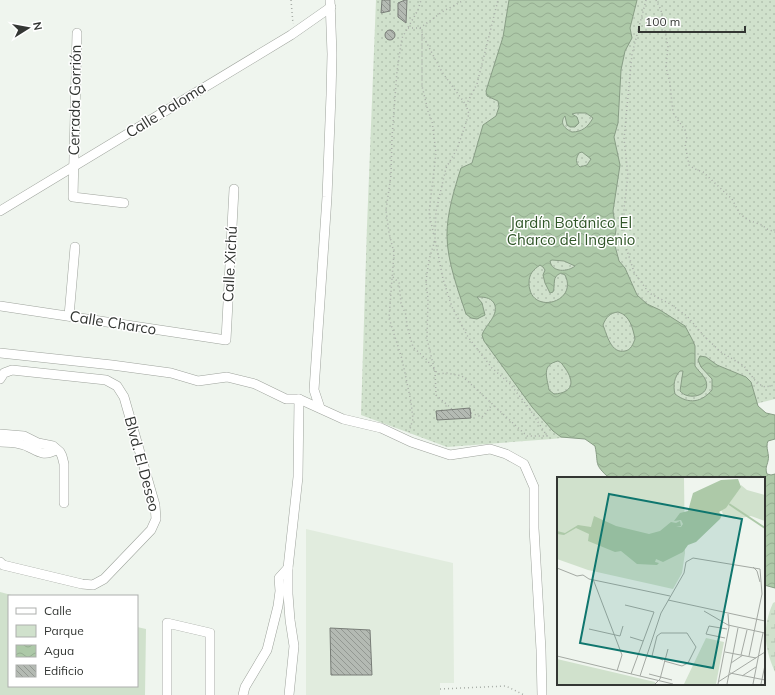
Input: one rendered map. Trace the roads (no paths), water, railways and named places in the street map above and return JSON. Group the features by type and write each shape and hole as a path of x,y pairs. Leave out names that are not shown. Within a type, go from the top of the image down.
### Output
{"street":[{"name":"Calle Paloma","path":"0,212 291,35 330,4"},
{"path":"320,408 314,390 327,197 332,54 330,4"},
{"name":"Cerrada Gorrión","path":"76,33 73,197 124,203"},
{"name":"Calle Xichú","path":"226,340 234,189"},
{"path":"69,316 74,247"},
{"name":"Calle Charco","path":"0,306 226,340"},
{"path":"0,353 120,366 171,373 198,380 227,377 255,384 286,399 300,399 343,418 381,428 411,442 450,455 490,449 506,454 524,464 534,486 534,528 542,695"},
{"name":"Blvd. El Deseo","path":"0,562 3,565 93,585 104,579 151,530 156,519 155,505 124,398 117,386 106,380 12,370 2,376"},
{"path":"289,695 294,646 288,594 288,568 298,477 300,399"},
{"path":"0,434 24,436 38,443 53,446 62,456 64,464 64,503"},
{"path":"0,442 21,444 41,453 56,450"},
{"path":"243,695 245,687 267,650 278,606 280,578 288,568"},
{"path":"167,695 167,623 210,634 210,695"}],"water":[{"path":"509,0 637,0 630,28 632,38 625,51 621,70 618,123 614,137 620,165 613,211 616,230 614,242 619,261 625,268 637,295 647,304 660,310 685,326 693,341 695,346 695,366 705,379 707,386 702,393 698,395 688,396 684,394 680,391 683,371 680,371 674,382 675,394 685,400 695,401 704,397 712,390 712,379 701,367 698,360 700,356 706,357 717,365 746,377 751,382 758,406 766,413 775,415 775,439 768,441 767,444 768,458 766,470 767,474 775,474 775,588 765,585 765,477 608,477 599,466 595,446 585,439 561,437 553,431 532,407 484,341 482,335 494,316 494,303 486,298 477,297 482,303 485,315 477,319 471,318 466,314 454,275 447,245 448,218 453,193 461,168 472,163 483,125 496,116 499,107 498,101 487,96 486,91 503,37","holes":["586,113 593,118 584,128 579,131 572,132 564,126 563,119 565,116 567,125 570,127 575,127 579,123 577,117 572,114","582,152 591,159 587,165 580,167 578,165 577,159 579,153","550,261 564,261 575,266 561,270 554,268","540,265 545,270 543,275 550,293 553,292 556,277 561,273 565,275 567,285 565,293 560,299 552,302 544,302 537,300 531,293 529,283 530,277 532,272","618,312 628,319 635,339 632,346 625,351 616,350 613,347 603,325 605,320 611,314","558,361 562,364 568,373 571,382 568,389 554,394 549,390 546,376 549,365"]}],"park label":[{"name":"Jardín Botánico El Charco del Ingenio","path":"571,232"}]}
